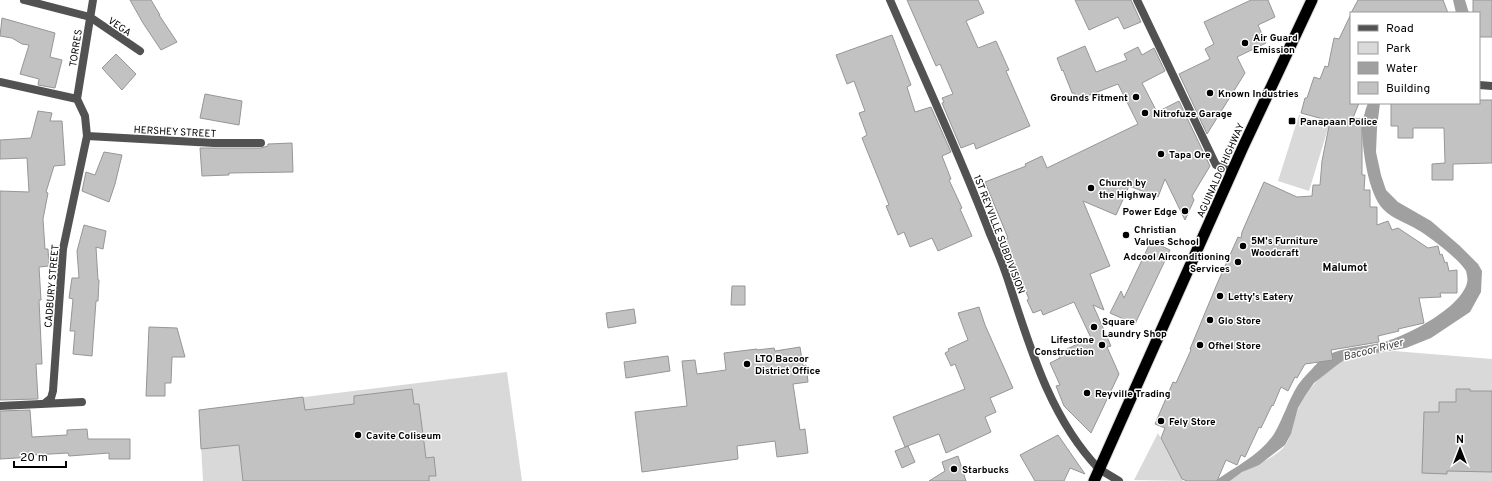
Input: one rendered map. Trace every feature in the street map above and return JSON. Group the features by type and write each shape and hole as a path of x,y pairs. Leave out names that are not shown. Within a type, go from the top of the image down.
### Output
{"highway":[{"name":"AGUINALDO HIGHWAY","path":"1094,481 1233,171 1312,0"}],"street":[{"name":"VEGA","path":"24,0 90,17 140,51"},
{"name":"TORRES","path":"77,99 93,0"},
{"name":"1ST REYVILLE SUBDIVISION","path":"890,0 971,185 1006,275 1024,333 1048,392 1086,455 1099,469 1119,481"},
{"path":"1137,0 1216,165 1233,171"},
{"path":"0,82 77,99"},
{"path":"1480,85 1492,86"},
{"name":"CADBURY STREET","path":"45,403 51,398 53,391 63,249 88,136 85,116 77,99"},
{"name":"HERSHEY STREET","path":"88,136 214,143 261,143"},
{"path":"0,406 82,402"}],"green space":[{"path":"1299,115 1329,125 1309,191 1278,181"},
{"path":"1394,351 1492,359 1492,481 1230,481 1242,472 1272,457 1282,449 1286,444 1292,430 1297,411 1308,392 1320,378 1334,366 1341,361 1354,356"},
{"name":"Cavite Coliseum","path":"507,372 522,481 203,481 199,410"},
{"path":"1158,433 1183,481 1134,480"}],"water":[{"path":"1453,0 1465,0 1469,12 1456,12"},
{"name":"Bacoor River","path":"1368,104 1380,104 1376,152 1386,190 1398,202 1431,221 1478,264 1482,271 1481,292 1470,312 1431,338 1406,348 1347,358 1337,365 1314,383 1305,396 1298,408 1291,434 1285,445 1259,465 1242,472 1230,481 1215,481 1247,460 1262,448 1274,434 1298,385 1321,359 1340,350 1391,340 1417,328 1443,312 1462,293 1467,283 1466,271 1463,266 1451,255 1423,233 1388,213 1378,203 1370,182 1363,146 1362,127"}],"building":[{"path":"130,0 151,0 177,42 161,50"},
{"path":"907,0 978,0 984,13 966,21 978,48 996,41 1009,70 1006,71 1030,126 976,149 974,143 961,148 942,103 944,102 942,98 953,94 940,64 936,66"},
{"path":"1075,0 1131,0 1141,22 1124,29 1118,17 1089,30"},
{"path":"1251,0 1268,0 1275,17 1258,25 1266,43 1237,57 1245,73 1207,134 1179,74 1210,59 1205,49 1214,44 1204,22"},
{"path":"1358,0 1443,0 1448,12 1352,12"},
{"path":"1473,0 1492,0 1492,37 1480,37 1480,12 1473,12"},
{"path":"1350,16 1350,104 1359,104 1353,118 1362,119 1362,175 1365,175 1364,190 1370,190 1370,207 1377,207 1377,225 1388,221 1392,230 1398,228 1428,248 1438,246 1440,255 1442,254 1445,263 1447,262 1449,271 1457,270 1457,293 1440,293 1441,297 1419,298 1424,323 1398,329 1399,331 1378,336 1379,342 1331,350 1333,360 1305,364 1297,378 1295,377 1288,391 1281,387 1273,406 1272,405 1261,428 1259,427 1245,457 1241,455 1237,465 1226,460 1217,481 1187,481 1182,479 1161,438 1165,428 1155,424 1173,382 1176,383 1191,350 1190,349 1217,284 1238,237 1241,238 1242,232 1264,182 1297,197 1312,196 1313,185 1320,185 1322,161 1330,121 1301,113 1305,98 1307,98 1314,77 1320,79 1325,66 1328,67 1334,38 1339,39"},
{"path":"2,18 55,33 50,57 62,60 55,88 38,85 39,79 20,74 29,45 22,44 12,38 0,36"},
{"path":"892,35 911,85 907,87 915,112 931,107 951,152 942,156 951,179 949,180 962,208 960,209 972,236 938,251 932,238 910,247 904,232 898,235 886,206 889,205 862,138 867,135 859,113 865,111 854,81 847,84 836,55"},
{"path":"1085,46 1096,72 1127,60 1124,54 1138,47 1142,55 1154,48 1165,71 1142,83 1157,112 1179,101 1210,166 1192,196 1194,200 1185,220 1165,179 1158,197 1129,186 1116,215 1083,201 1110,266 1090,274 1104,310 1093,305 1111,346 1107,347 1119,374 1091,433 1064,406 1056,386 1060,385 1050,363 1060,358 1058,353 1091,338 1074,302 1043,315 1041,310 1033,313 1027,300 1029,299 1004,240 1008,238 985,182 1026,166 1025,164 1042,156 1047,168 1138,124 1118,84 1077,100 1074,93 1072,93 1057,58"},
{"path":"116,54 136,74 122,90 102,68"},
{"path":"205,94 242,101 239,125 200,118"},
{"path":"1480,100 1492,100 1492,163 1453,164 1453,180 1432,180 1432,164 1445,163 1444,128 1413,128 1413,138 1398,138 1398,126 1391,126 1391,104 1480,104"},
{"path":"38,111 52,113 50,121 62,121 65,165 54,166 46,192 48,193 43,219 45,249 48,249 49,266 39,267 42,364 36,364 38,399 0,400 0,191 29,192 27,158 0,159 0,140 31,138"},
{"path":"292,143 293,172 229,173 229,175 202,176 200,148 261,148 268,146 268,144"},
{"path":"104,152 122,155 109,202 82,191 86,172 95,175"},
{"path":"84,225 106,231 103,249 96,247 99,280 92,356 73,354 75,331 70,331 73,299 69,298 72,278 79,278 77,251"},
{"path":"1151,241 1170,250 1135,324 1110,313 1121,291 1124,298"},
{"path":"732,286 745,286 745,305 731,305"},
{"path":"979,307 985,325 1013,388 990,398 996,412 985,417 991,432 946,453 939,434 905,447 893,417 965,389 955,364 951,366 945,353 949,351 948,349 968,340 958,313"},
{"path":"634,309 636,323 608,328 606,313"},
{"path":"149,327 177,328 185,357 172,357 171,383 165,383 165,396 146,396"},
{"path":"800,347 803,366 806,365 808,382 793,384 800,430 805,429 808,453 777,457 775,441 737,446 738,459 642,472 635,412 687,406 682,361 695,360 697,374 726,370 724,353 774,348 775,351"},
{"path":"668,356 670,371 626,378 624,362"},
{"path":"412,389 414,404 419,404 426,458 434,457 436,476 429,476 429,481 243,481 239,445 201,449 199,410 303,397 305,410 354,404 354,396"},
{"path":"1456,389 1470,389 1470,391 1492,391 1492,472 1447,471 1447,474 1422,473 1424,412 1439,412 1439,402 1456,402"},
{"path":"30,410 32,437 67,435 67,430 87,429 88,439 130,439 130,459 109,459 109,453 69,456 68,453 0,459 0,411"},
{"path":"1058,435 1085,474 1070,468 1064,481 1035,481 1020,455"},
{"path":"908,446 915,462 902,468 895,451"},
{"name":"Starbucks","path":"958,456 966,481 929,481 945,471 942,462"}],"place":[{"name":"Air Guard Emission","path":"1245,43"},
{"name":"Known Industries","path":"1210,93"},
{"name":"Grounds Fitment","path":"1136,97"},
{"name":"Nitrofuze Garage","path":"1145,113"},
{"name":"Panapaan Police","path":"1292,121"},
{"name":"Tapa Ore","path":"1161,154"},
{"name":"Church by the Highway","path":"1091,188"},
{"name":"Power Edge","path":"1185,211"},
{"name":"Christian Values School","path":"1126,235"},
{"name":"5M's Furniture Woodcraft","path":"1243,246"},
{"name":"Adcool Airconditioning Services","path":"1238,262"},
{"name":"Letty's Eatery","path":"1220,296"},
{"name":"Glo Store","path":"1210,320"},
{"name":"Square Laundry Shop","path":"1094,327"},
{"name":"Lifestone Construction","path":"1102,345"},
{"name":"Ofhel Store","path":"1200,345"},
{"name":"LTO Bacoor District Office","path":"747,364"},
{"name":"Reyville Trading","path":"1087,393"},
{"name":"Fely Store","path":"1161,421"},
{"name":"Cavite Coliseum","path":"358,435"},
{"name":"Starbucks","path":"954,469"}],"district":[{"name":"Malumot","path":"1345,267"}]}
